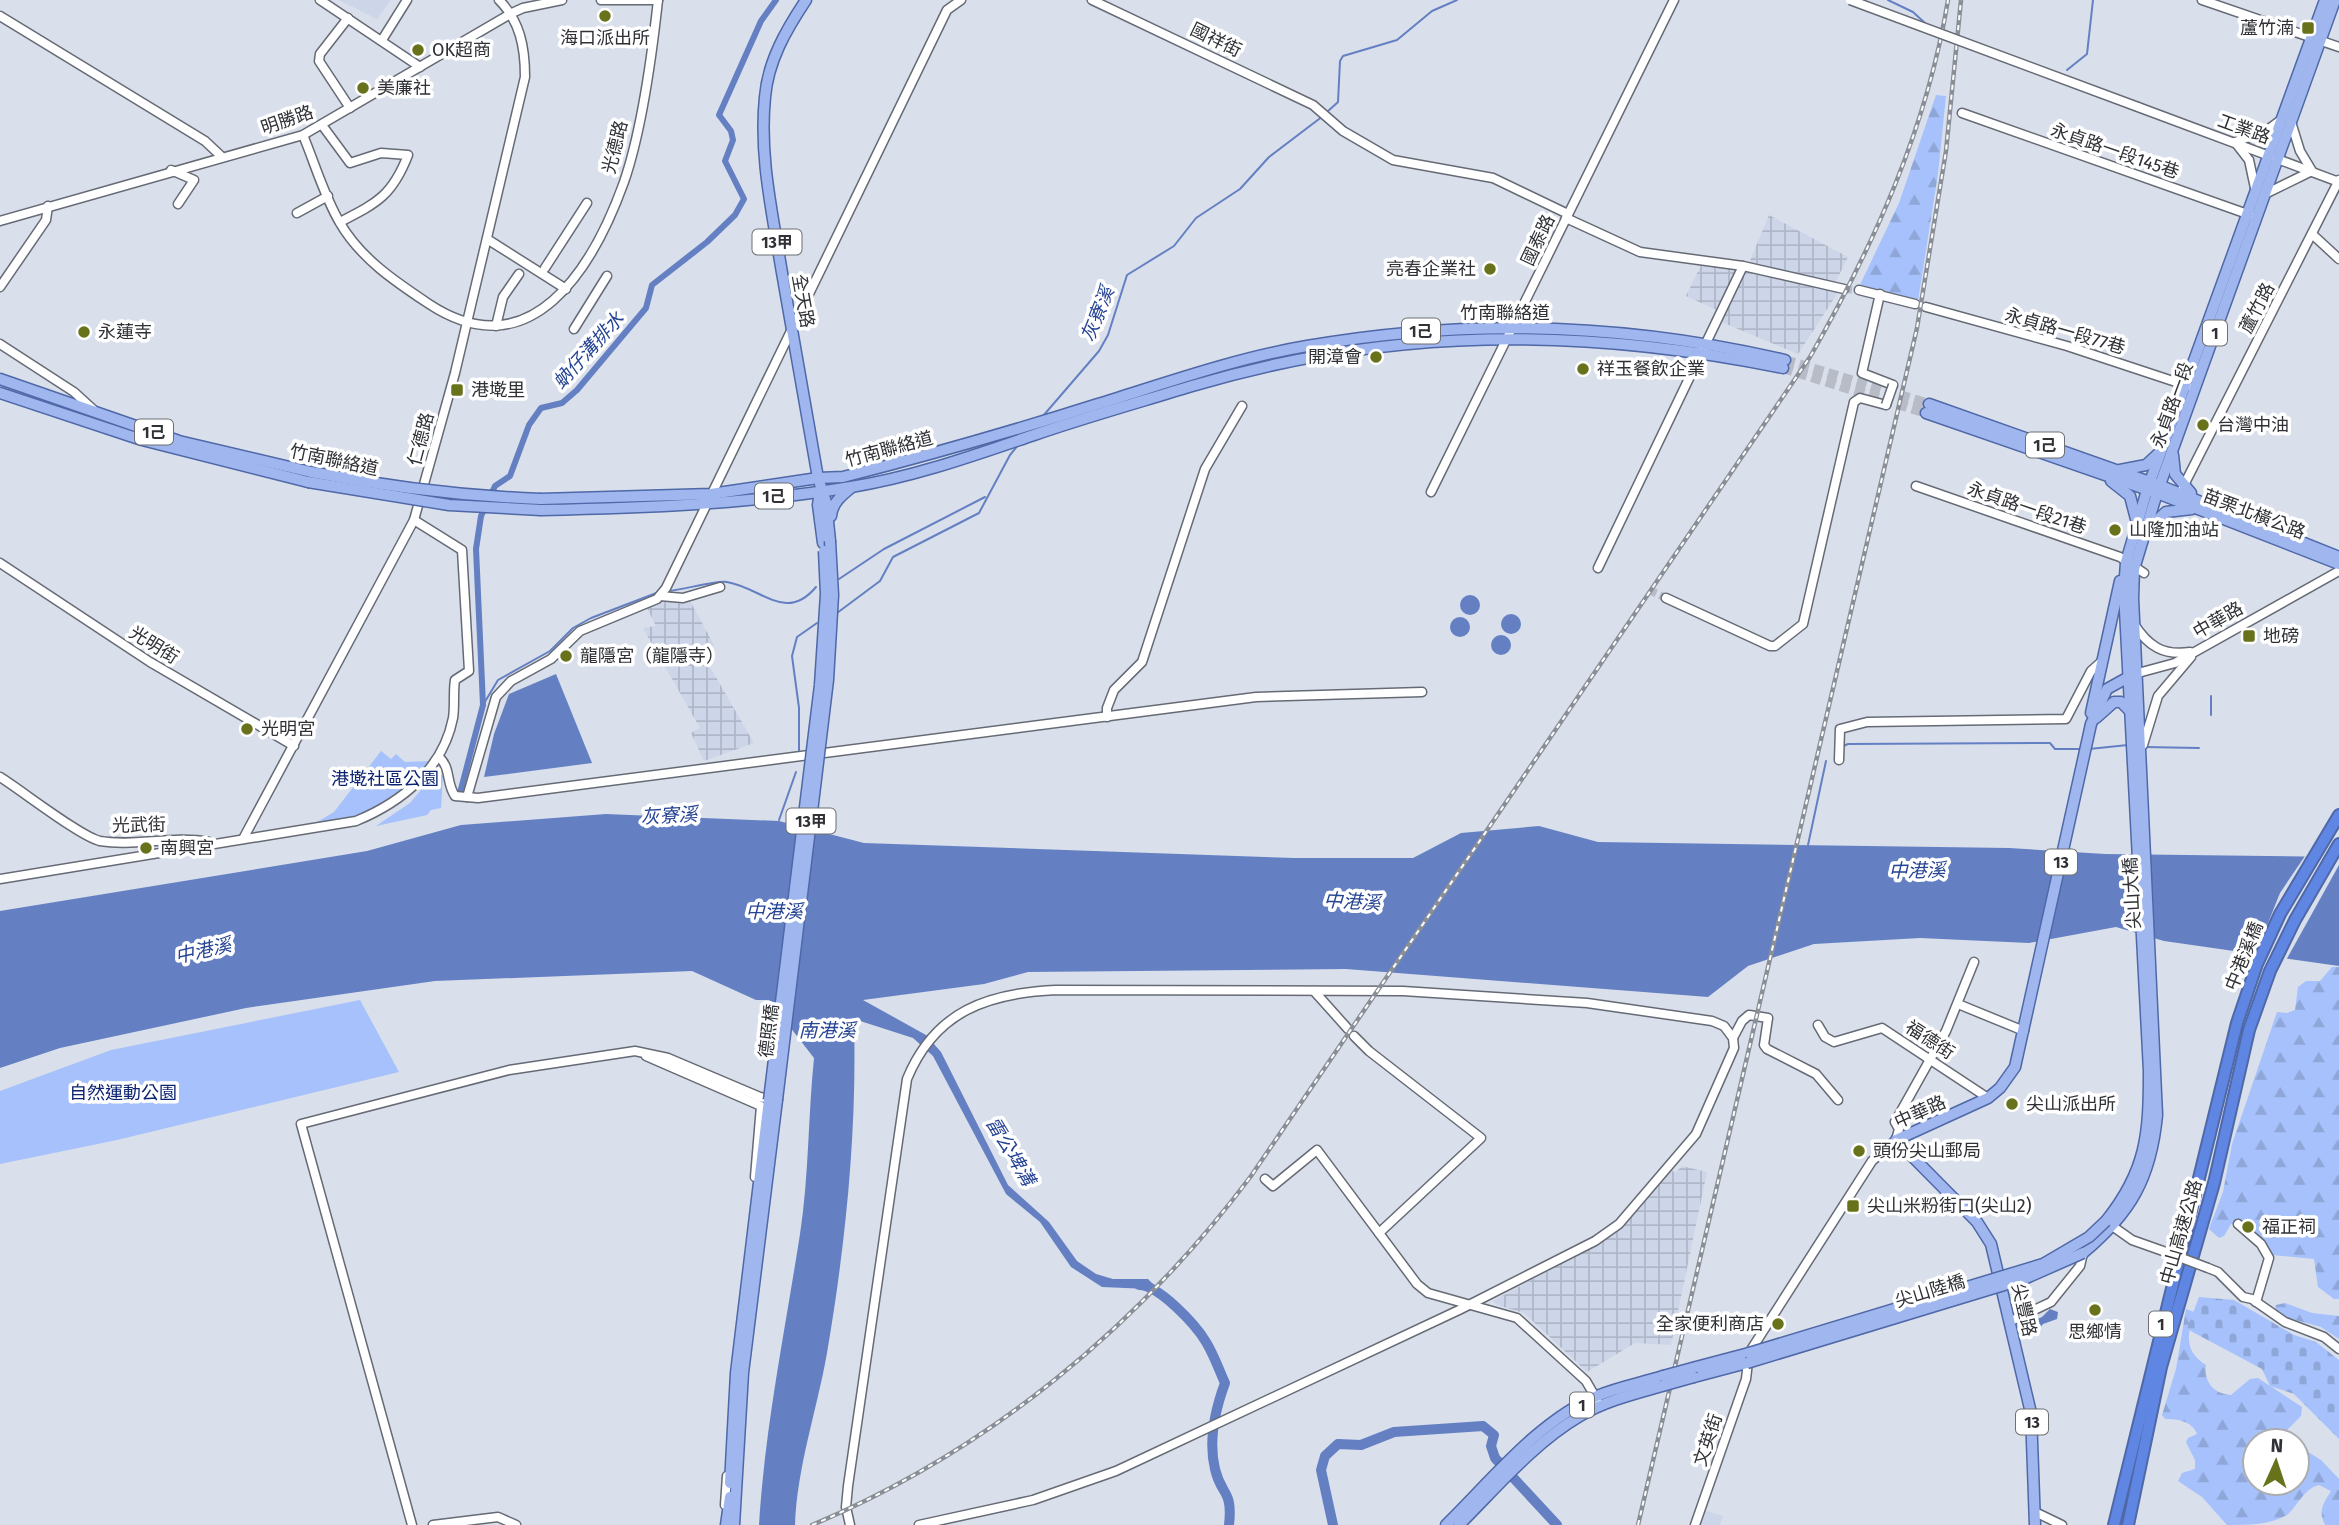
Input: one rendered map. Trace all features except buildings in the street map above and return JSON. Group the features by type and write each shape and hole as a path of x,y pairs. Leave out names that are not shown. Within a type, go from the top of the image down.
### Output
{"highway":[{"name":"中港溪橋","path":"2214,1124 2237,1023 2257,964 2280,914 2339,815"},
{"name":"中港溪橋","path":"2249,1030 2270,971 2295,919 2339,844"},
{"name":"中山高速公路","path":"2128,1525 2161,1367 2214,1184 2249,1030"},
{"name":"中山高速公路","path":"2114,1525 2169,1292 2214,1124"}],"main road":[{"name":"全天路","path":"806,0 780,43 770,69 764,109 765,166 820,490"},
{"name":"永貞路一段","path":"2316,39 2325,0"},
{"name":"永貞路一段","path":"2134,675 2124,591 2140,530 2316,39 2335,0"},
{"name":"竹南聯絡道","path":"0,393 142,440 310,477 541,505 710,499 852,487 1002,447 1066,419 1226,365 1306,346 1401,332 1515,326 1611,331 1784,364"},
{"name":"竹南聯絡道","path":"710,499 818,478 843,477 1298,359 1367,347 1508,337 1704,348"},
{"name":"竹南聯絡道","path":"0,379 179,441 310,477"},
{"name":"1己","path":"1927,408 2117,470 2154,488 2096,472 1927,408"},
{"path":"2096,472 2119,485 2130,496 2140,530 2166,512 2198,505 2175,474 2170,446 2146,465 2117,470"},
{"path":"827,542 832,509 852,487"},
{"name":"苗栗北橫公路","path":"2154,488 2339,557"},
{"name":"13甲","path":"820,490 818,505 827,542"},
{"name":"苗栗北橫公路","path":"2198,505 2339,564"},
{"name":"德照橋","path":"731,1525 736,1373 820,685 827,542"},
{"name":"永貞路一段","path":"2131,564 2135,712"},
{"name":"13","path":"2091,724 2101,662 2131,564"},
{"name":"中華路","path":"1896,1140 1988,1098 2009,1078 2031,1001 2091,724 2107,689 2134,675"},
{"path":"2091,724 2114,702 2126,705 2135,712"},
{"name":"尖山大橋","path":"2135,712 2141,755 2153,1073"},
{"name":"尖山大橋","path":"2135,712 2153,1073"},
{"name":"1","path":"2109,1224 2125,1198 2144,1152 2153,1073"},
{"name":"尖豐路","path":"1896,1140 1984,1231 1991,1244 2031,1413 2035,1525"},
{"name":"尖山陸橋","path":"1748,1358 2024,1279 2083,1253 2109,1224"},
{"name":"尖山陸橋","path":"1748,1358 2043,1264 2109,1224"},
{"name":"1","path":"1447,1525 1555,1428 1598,1401 1748,1358"},
{"name":"1","path":"1459,1525 1501,1477"}],"street":[{"path":"320,0 419,67"},
{"path":"382,40 407,0"},
{"path":"499,0 512,13"},
{"name":"明勝路","path":"0,221 171,170 303,135 524,4 562,0"},
{"path":"601,0 658,0"},
{"name":"光德路","path":"467,324 509,325 541,313 566,289 599,237 624,181 636,135 658,0"},
{"path":"465,798 496,697 512,681 551,659 580,631 631,612 663,593 947,10 961,0"},
{"name":"國祥街","path":"1092,0 1214,56 1313,106 1330,121 1393,160 1493,177 1640,252 1743,266 1844,289"},
{"name":"國泰路","path":"1431,492 1674,0"},
{"name":"工業路","path":"1850,0 2339,181"},
{"path":"2202,0 2339,47"},
{"name":"仁德路","path":"243,839 414,520 467,324 525,77 523,44 512,13"},
{"path":"0,16 205,141 221,156"},
{"path":"348,18 320,54 319,61 350,108"},
{"name":"永貞路一段145巷","path":"1962,113 2253,216"},
{"path":"2287,120 2312,171 2261,194 2249,160 2235,142 2287,120"},
{"path":"322,125 350,163 381,153 408,155 399,179 382,201 340,222"},
{"path":"303,135 340,222 353,241 391,279 467,324"},
{"path":"171,170 194,180 178,204"},
{"name":"蘆竹路","path":"2183,488 2339,181"},
{"path":"297,213 328,196"},
{"path":"545,268 587,203"},
{"path":"0,287 46,220 48,206"},
{"path":"2312,234 2339,259"},
{"path":"486,239 566,289"},
{"path":"1598,568 1743,266"},
{"path":"496,326 503,297 519,274"},
{"path":"574,329 607,276"},
{"path":"1859,290 1915,304"},
{"path":"1666,598 1770,646 1775,646 1803,624 1854,402 1860,398 1886,405 1894,386 1862,373 1880,294"},
{"name":"永貞路一段77巷","path":"1926,307 2067,346 2191,386"},
{"path":"0,344 67,388 98,414"},
{"path":"60,401 69,397 67,388"},
{"path":"1107,717 1107,708 1114,690 1142,662 1205,469 1242,406"},
{"name":"永貞路一段21巷","path":"1916,486 2120,557 2144,573"},
{"path":"0,878 356,821 374,814 407,791 440,758 453,715 455,680 469,671 461,550 414,520"},
{"name":"光明街","path":"0,563 150,662 295,746"},
{"name":"中華路","path":"2134,675 2175,663 2339,571"},
{"path":"663,593 683,598 720,587"},
{"path":"2134,623 2147,642 2156,648 2179,653 2196,651"},
{"path":"2141,755 2151,711 2158,696 2196,651"},
{"path":"1839,752 1840,729 1867,722 2066,719 2091,671 2101,662"},
{"path":"510,671 512,681"},
{"path":"440,758 448,771 451,791 465,798 799,755 824,756 1275,696 1422,692"},
{"name":"光武街","path":"0,777 84,834 100,841 150,839 214,844"},
{"path":"1896,1140 1899,1129 1895,1122 1931,1059 1958,1004 1974,962"},
{"path":"850,1525 846,1507 848,1486 907,1079 934,1035 963,1010 987,999 1028,991 1403,991 1587,1003 1712,1021 1724,1026 1733,1038 1734,1048 1729,1062 1696,1134 1619,1224 1557,1262 1116,1471 1067,1490 919,1525"},
{"path":"1314,991 1369,1051 1481,1138 1379,1234"},
{"path":"1958,1004 2024,1031"},
{"path":"1733,1038 1742,1021 1749,1015 1768,1018 1764,1045 1767,1049 1816,1074 1838,1100"},
{"name":"福德街","path":"1818,1026 1825,1037 1834,1042 1882,1028 1988,1098"},
{"path":"412,1525 302,1124 509,1070 635,1051 649,1054 769,1102 734,1365 731,1525"},
{"name":"中華路","path":"1748,1358 1871,1161 1896,1140"},
{"path":"1265,1179 1273,1186 1317,1150 1417,1284 1429,1293 1517,1318 1586,1381 1598,1401"},
{"path":"2109,1224 2132,1240 2218,1272 2243,1297 2256,1302 2285,1322 2316,1333 2339,1349"},
{"path":"2238,1224 2261,1244 2269,1258 2256,1302"},
{"path":"2010,1322 2051,1302 2080,1266 2083,1253"},
{"name":"文英街","path":"1695,1525 1746,1379 1748,1358"},
{"path":"2035,1512 2062,1525"},
{"path":"433,1525 498,1517 516,1525"}],"shaded area":[{"path":"339,0 391,0 377,19"},
{"path":"1769,215 1848,257 1835,283 1839,291 1798,354 1719,321 1723,313 1686,296 1702,263 1739,269 1749,263"},
{"path":"689,599 714,645 702,653 754,743 704,761 691,733 700,728 643,628 656,626 647,608 660,601"},
{"path":"1682,1166 1707,1172 1671,1345 1635,1343 1587,1372 1524,1313 1497,1305 1493,1301 1601,1242 1630,1218 1671,1169 1675,1173"},
{"path":"1704,1510 1723,1516 1720,1525 1699,1525"}],"green space":[{"path":"1936,95 1946,96 1938,174 1918,301 1859,287 1899,203"},
{"name":"港墘社區公園","path":"381,751 391,759 396,754 405,762 430,761 415,779 377,809 351,819 317,822 334,812"},
{"name":"港墘社區公園","path":"437,771 443,776 441,808 431,810 427,815 376,826 410,803"},
{"path":"2332,967 2339,967 2339,1299 2334,1299 2318,1287 2314,1259 2273,1255 2255,1234 2238,1225 2231,1224 2224,1236 2219,1238 2209,1229 2223,1192 2232,1144 2277,1012 2295,1010 2298,987 2306,981 2320,981"},
{"name":"自然運動公園","path":"360,1000 399,1072 117,1140 0,1164 0,1091 111,1050"},
{"path":"2199,1297 2234,1300 2294,1335 2316,1342 2339,1360 2339,1439 2294,1394 2270,1386 2262,1369 2187,1329"},
{"path":"2285,1303 2312,1313 2339,1316 2339,1339 2321,1327 2288,1318 2275,1310 2276,1305"},
{"path":"2186,1309 2194,1312 2189,1342 2194,1354 2206,1365 2206,1376 2211,1386 2231,1395 2250,1379 2258,1378 2302,1407 2301,1416 2290,1427 2241,1427 2241,1497 2302,1497 2287,1515 2258,1524 2227,1525 2202,1497 2178,1481 2182,1473 2195,1469 2195,1460 2186,1442 2197,1434 2188,1424 2180,1420 2165,1419 2162,1415 2176,1369"},
{"path":"2311,1454 2339,1479 2339,1525 2325,1525 2322,1516 2322,1508 2331,1491 2319,1485 2311,1488"}],"water":[{"path":"1470,595 1477,598 1480,605 1477,612 1470,615 1463,612 1460,605 1463,598"},
{"path":"1511,614 1518,617 1521,624 1518,631 1511,634 1504,631 1501,624 1504,617"},
{"path":"1460,617 1467,620 1470,627 1467,634 1460,637 1453,634 1450,627 1453,620"},
{"path":"1501,635 1508,638 1511,645 1508,652 1501,655 1494,652 1491,645 1494,638"},
{"path":"556,674 592,763 484,777 494,734 509,694"},
{"name":"中港溪","path":"606,814 779,821 864,843 1294,858 1413,858 1461,833 1539,826 1598,842 2009,848 2105,854 2339,857 2339,966 2164,941 2116,927 2029,943 1920,938 1814,944 1748,966 1708,997 1346,969 1028,972 984,984 863,1000 926,1035 941,1052 1008,1185 1049,1222 1077,1261 1096,1274 1113,1279 1148,1279 1154,1285 1148,1289 1102,1287 1071,1267 1040,1222 1006,1194 933,1056 913,1038 854,1019 854,1103 845,1228 827,1353 803,1460 795,1525 759,1525 771,1415 803,1212 814,1058 769,1000 756,1000 692,971 435,981 246,1008 60,1048 0,1068 0,911 367,851 461,825"},
{"path":"2050,1309 2058,1312 2057,1319 2043,1324 2035,1334 2028,1333 2028,1323 2042,1317"}],"pier":[{"path":"2307,853 2339,854 2339,865 2285,962 2254,958 2280,893"}],"waterway":[{"name":"蚋仔溝排水","path":"460,793 483,705 476,549 481,516 495,486 510,476 529,425 541,408 562,403 577,390 646,308 652,285 707,242 735,215 744,199 725,161 733,140 731,131 719,115 761,21 776,0"},
{"name":"灰寮溪","path":"1327,112 1338,102 1340,61 1343,56 1397,40 1432,11 1457,0"},
{"path":"1888,0 1913,12 1926,24"},
{"path":"2067,70 2087,54 2093,0"},
{"name":"灰寮溪","path":"1043,416 1099,351 1108,335 1127,275 1174,246 1196,218 1240,189 1269,157 1323,116"},
{"name":"灰寮溪","path":"837,613 880,581 893,557 979,513 1010,455 1019,444"},
{"path":"839,579 884,549 985,497"},
{"path":"668,591 727,582 784,603 805,597 816,587"},
{"path":"483,705 498,680 550,651 573,628 591,618 659,592"},
{"name":"灰寮溪","path":"799,751 799,708 792,656 797,637 817,623"},
{"path":"2211,696 2211,715"},
{"path":"1841,747 1848,744 2050,743 2055,749 2080,749"},
{"path":"2089,749 2128,745"},
{"path":"2144,747 2199,748"},
{"path":"1808,845 1826,761"},
{"name":"灰寮溪","path":"779,820 796,772"},
{"name":"雷公埤溝","path":"1139,1285 1166,1299 1194,1326 1209,1347 1225,1383 1218,1404 1212,1447 1217,1478 1228,1499 1229,1525"},
{"name":"雷公埤溝","path":"1333,1525 1321,1470 1325,1456 1338,1444 1361,1445 1394,1432 1483,1426 1494,1435 1491,1446 1495,1458 1557,1525"}],"tunnel":[{"path":"1844,289 1859,290"},
{"path":"1785,360 1929,404"},
{"path":"1783,368 1926,413"},
{"path":"1649,590 1666,598"}],"railway":[{"path":"812,1525 877,1495 939,1461 1055,1380 1108,1334 1159,1284 1207,1232 1251,1176 1810,357 1856,272 1895,184 1927,94 1948,0"},
{"path":"1638,1525 1917,328 1946,151 1961,0"}],"place":[{"name":"海口派出所","path":"605,16"},
{"name":"蘆竹湳","path":"2308,28"},
{"name":"OK超商","path":"418,50"},
{"name":"美廉社","path":"363,88"},
{"name":"亮春企業社","path":"1490,269"},
{"name":"永蓮寺","path":"84,332"},
{"name":"開漳會","path":"1376,357"},
{"name":"祥玉餐飲企業","path":"1583,369"},
{"name":"港墘里","path":"457,390"},
{"name":"台灣中油","path":"2203,425"},
{"name":"山隆加油站","path":"2115,530"},
{"name":"地磅","path":"2249,636"},
{"name":"龍隱宮（龍隱寺）","path":"566,656"},
{"name":"光明宮","path":"247,729"},
{"name":"南興宮","path":"146,848"},
{"name":"尖山派出所","path":"2012,1104"},
{"name":"頭份尖山郵局","path":"1859,1151"},
{"name":"尖山米粉街口(尖山2)","path":"1853,1206"},
{"name":"福正祠","path":"2248,1227"},
{"name":"思鄉情","path":"2095,1310"},
{"name":"全家便利商店","path":"1778,1324"}],"water label":[{"name":"南港溪","path":"827,1030"}]}
